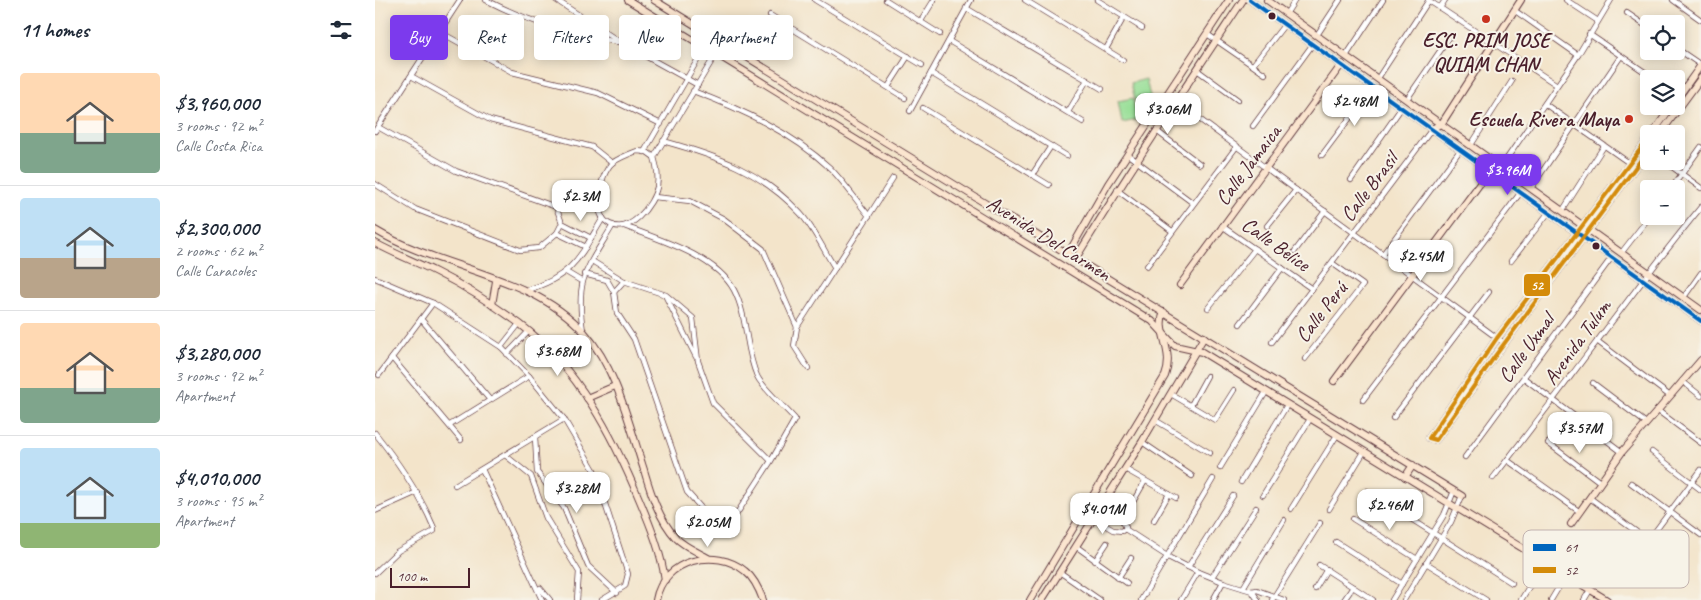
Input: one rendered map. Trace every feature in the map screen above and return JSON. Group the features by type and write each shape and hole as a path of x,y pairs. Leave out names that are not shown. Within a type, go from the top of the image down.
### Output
{"street":[{"path":"448,18 460,0"},
{"path":"487,0 511,13 563,32 619,42"},
{"path":"556,0 619,41"},
{"name":"Avenida Del Carmen","path":"628,0 652,15"},
{"name":"Avenida Del Carmen","path":"654,0 691,23"},
{"path":"815,0 922,65"},
{"path":"886,0 940,34"},
{"path":"921,21 934,0"},
{"path":"910,111 971,0"},
{"path":"1025,0 1123,60"},
{"path":"1097,0 1142,28"},
{"name":"Avenida Del Carmen","path":"1068,254 1127,154 1168,96 1229,0"},
{"name":"Avenida Del Carmen","path":"1076,258 1117,190 1243,0"},
{"path":"1250,0 1701,322"},
{"path":"1267,0 1701,310"},
{"path":"1286,14 1295,0"},
{"path":"1317,35 1340,0"},
{"path":"1346,56 1383,0"},
{"path":"1378,78 1429,0 1557,85"},
{"path":"1440,8 1445,0"},
{"name":"Calle Brasil","path":"1272,342 1433,129 1442,124 1521,0"},
{"path":"1566,0 1598,21"},
{"path":"1501,166 1578,55 1611,0"},
{"path":"1673,0 1701,20"},
{"path":"967,8 1102,89"},
{"path":"1514,10 1578,55"},
{"path":"1627,13 1640,22"},
{"path":"1106,48 1124,17"},
{"path":"681,24 685,19"},
{"path":"1253,65 1285,24"},
{"path":"793,29 905,98"},
{"path":"1207,34 1265,74"},
{"path":"1589,34 1642,70"},
{"path":"448,37 512,72 598,93 661,124"},
{"path":"1407,99 1449,38"},
{"path":"949,41 1083,122"},
{"path":"1253,126 1313,44"},
{"path":"1685,54 1701,65 1685,88"},
{"path":"889,87 907,56"},
{"path":"1531,188 1621,56"},
{"path":"421,60 376,129 456,171 556,207 563,223 591,238"},
{"path":"654,60 698,85"},
{"path":"644,152 698,60"},
{"path":"624,226 641,214 654,197 659,175 654,156 713,60"},
{"name":"Avenida Del Carmen","path":"726,60 949,194 1152,321 1175,346 1202,352 1523,549"},
{"path":"743,70 749,60"},
{"name":"Avenida Del Carmen","path":"752,60 952,181 1462,496 1441,539 1404,600"},
{"name":"Calle Jamaica","path":"1180,285 1222,226 1267,169 1342,64"},
{"path":"1197,70 1238,100"},
{"path":"931,73 1067,156"},
{"path":"411,76 490,120 592,147 613,163"},
{"path":"1685,92 1701,78"},
{"path":"1068,112 1087,80"},
{"path":"1471,145 1512,82"},
{"path":"1322,156 1373,87"},
{"path":"693,91 725,103 787,134 831,169 869,216"},
{"path":"1168,96 1504,343"},
{"path":"1545,104 1633,165"},
{"path":"1351,180 1402,107"},
{"path":"923,108 1049,185"},
{"path":"669,110 679,116"},
{"path":"843,132 851,120"},
{"path":"1157,132 1200,164"},
{"path":"663,141 710,154 763,179 801,214 835,268"},
{"path":"1032,175 1051,146"},
{"path":"1147,266 1237,146"},
{"path":"1563,210 1603,146"},
{"path":"1678,180 1701,147"},
{"path":"1383,254 1461,149"},
{"path":"527,290 550,282 575,264 603,218 598,198 599,186 604,174 613,163 637,151 654,156"},
{"path":"1640,153 1633,165 1590,229 1504,343 1436,440 1429,438 1497,338 1583,224 1633,165 1640,158"},
{"path":"1127,154 1193,203"},
{"path":"1334,381 1490,170"},
{"path":"1676,170 1701,188"},
{"path":"808,368 794,346 797,327 893,178"},
{"path":"949,194 948,187 952,181"},
{"path":"375,184 415,209 520,250 539,248 557,233 563,223"},
{"path":"1117,190 1172,232"},
{"path":"1267,226 1296,190"},
{"path":"1363,400 1521,192"},
{"path":"654,197 690,202 724,219 763,249 797,327"},
{"name":"Avenida Tulum","path":"1493,478 1554,400 1648,271 1701,207"},
{"path":"1295,252 1325,211"},
{"path":"1511,261 1549,212"},
{"path":"1089,216 1098,221"},
{"path":"584,274 607,280 614,292 617,313 634,339 687,492 711,519 731,521 771,461 795,419 757,376 742,314 734,290 720,273 685,249 624,226 613,224 603,218"},
{"path":"584,332 580,300 581,281 613,224"},
{"path":"1622,252 1643,225"},
{"name":"Calle Belice","path":"1222,226 1312,289"},
{"path":"597,229 602,229 607,234"},
{"path":"375,230 409,248 527,290 561,311 584,332 598,350 615,386 651,493 663,520 677,539 708,558"},
{"path":"557,233 585,247"},
{"path":"375,243 435,272 492,305 529,331 550,351 587,398 612,438 654,535 662,558 665,580"},
{"path":"1208,308 1255,249"},
{"name":"Calle Uxmal","path":"1465,457 1612,257"},
{"path":"592,261 625,281 666,295 693,318 698,361"},
{"name":"Calle Perú","path":"1305,359 1363,285 1332,263"},
{"path":"1240,324 1282,268"},
{"path":"566,272 581,281"},
{"path":"607,280 611,273"},
{"path":"1684,297 1701,273"},
{"path":"492,305 496,280"},
{"path":"376,281 433,303 501,348 529,376 564,419 594,470 628,574 625,586 617,593 602,600"},
{"path":"614,292 625,281"},
{"path":"1393,418 1489,292"},
{"path":"1531,293 1537,298"},
{"path":"666,295 698,361 713,403 771,461"},
{"path":"379,375 433,303"},
{"path":"1031,600 1046,572 1165,378 1169,361 1161,324 1164,312"},
{"path":"421,319 490,400"},
{"path":"501,348 519,324"},
{"path":"507,354 529,331"},
{"path":"1042,600 1061,573 1142,442 1204,337"},
{"path":"1597,341 1670,396"},
{"path":"392,358 461,440"},
{"path":"1571,524 1622,452 1701,360"},
{"path":"450,425 529,376"},
{"path":"1191,405 1207,376"},
{"path":"1165,378 1177,385"},
{"path":"1524,378 1622,452"},
{"path":"1682,382 1701,396"},
{"path":"1593,383 1646,423"},
{"path":"587,398 615,386"},
{"path":"1171,394 1215,420 1234,390"},
{"path":"1220,468 1266,392"},
{"path":"1241,482 1287,405"},
{"path":"1657,410 1701,443"},
{"path":"455,485 564,419"},
{"path":"1263,495 1310,419"},
{"path":"1155,420 1210,453"},
{"path":"375,433 403,469 417,492 431,519 433,531 398,551 375,573"},
{"path":"1291,510 1337,435"},
{"path":"535,437 537,472 564,508 588,566 617,593"},
{"path":"1142,442 1192,476"},
{"path":"1548,443 1600,482"},
{"path":"1329,509 1364,452"},
{"path":"1652,452 1701,490"},
{"path":"505,455 531,476 546,518 579,572 577,600"},
{"path":"1507,460 1580,512"},
{"path":"1405,477 1413,465"},
{"path":"482,469 537,585 542,600"},
{"path":"1125,469 1176,498"},
{"path":"1656,530 1701,470"},
{"path":"1108,472 1118,480"},
{"path":"1141,600 1213,479"},
{"path":"1130,507 1145,481"},
{"path":"1631,483 1701,534"},
{"path":"1367,491 1511,583"},
{"path":"375,504 377,510 417,492"},
{"path":"1392,600 1433,534 1454,492"},
{"path":"1154,520 1169,494"},
{"path":"1188,567 1233,496"},
{"path":"1589,498 1632,530"},
{"path":"1091,499 1121,518 1126,526 1125,529"},
{"path":"1212,577 1256,508"},
{"path":"1083,512 1113,530 1122,531 1125,529"},
{"path":"1353,519 1417,559"},
{"path":"1243,588 1283,520"},
{"path":"1273,598 1320,523"},
{"path":"1125,529 1167,556 1198,572 1252,592 1258,600"},
{"path":"1336,542 1402,584"},
{"path":"1095,561 1107,543"},
{"path":"1077,547 1127,583"},
{"path":"657,600 665,580 679,567 696,559 708,558 731,562 746,571 757,585 763,600"},
{"path":"1118,578 1131,558"},
{"path":"1426,563 1486,600"},
{"path":"1319,565 1373,600"},
{"path":"579,572 588,566"},
{"path":"1315,589 1327,570"},
{"path":"1046,572 1057,579"},
{"path":"1181,600 1198,572"},
{"path":"1061,573 1100,600"},
{"path":"1213,600 1223,582"},
{"path":"537,585 550,600"},
{"path":"1344,600 1353,586"},
{"path":"1521,600 1528,588"},
{"path":"1551,600 1558,588"},
{"name":"Avenida Del Carmen","path":"1587,588 1607,600"},
{"path":"1252,592 1257,590 1273,598 1284,600"},
{"path":"1585,600 1590,590"}],"green space":[{"path":"1146,79 1151,101 1136,104 1131,83"},
{"path":"1133,98 1137,120 1122,123 1118,101"}],"transit line":[{"name":"61","path":"1250,0 1701,321"},
{"name":"52","path":"1640,150 1497,338 1429,438 1436,440 1495,356 1640,161"}],"place":[{"name":"ESC. PRIM JOSE QUIAM CHAN","path":"1486,19"},
{"name":"Escuela Rivera Maya","path":"1629,119"}]}
